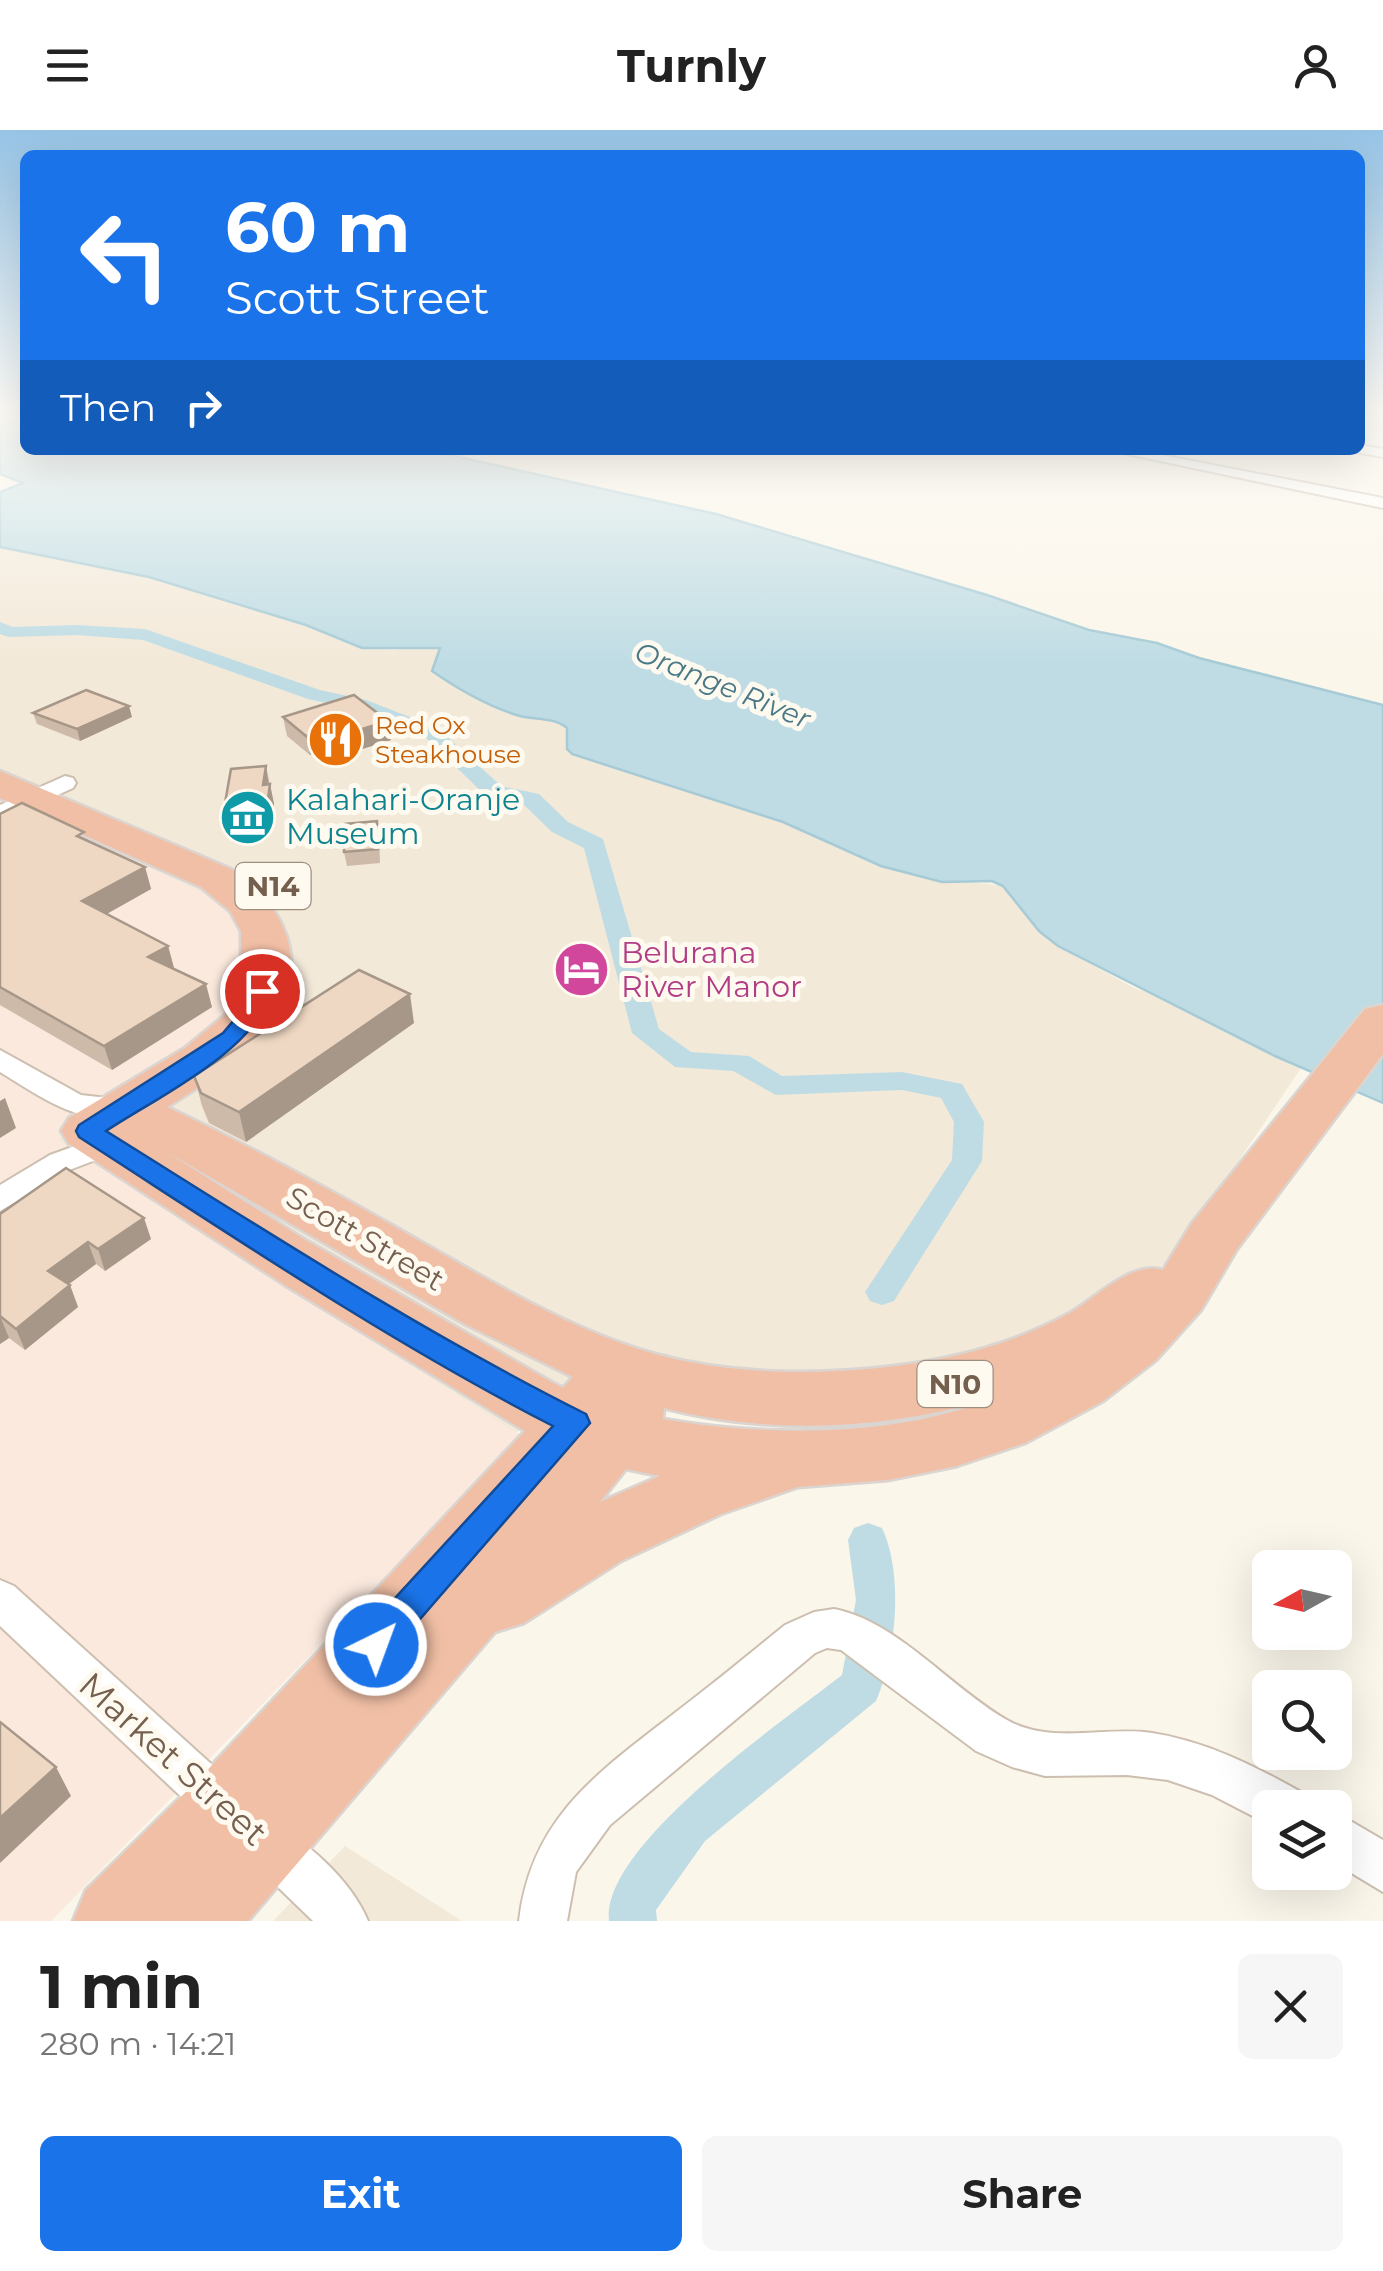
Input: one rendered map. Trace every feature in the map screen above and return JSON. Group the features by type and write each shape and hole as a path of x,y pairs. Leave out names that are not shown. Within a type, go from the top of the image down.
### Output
{"highway":[{"name":"N14","path":"0,754 24,795 216,878 240,894 263,926 266,970 256,1008 245,1024 211,1053 101,1128"},
{"name":"N10","path":"616,1402 748,1458 812,1459 941,1442 999,1425 1064,1394 1128,1350 1201,1265 1212,1238 1383,1020"},
{"name":"Scott Street","path":"101,1128 288,1258 515,1393 616,1402"},
{"name":"N10","path":"616,1402 711,1391 787,1398 856,1398 948,1386 1014,1369 1077,1340 1121,1314 1159,1285 1186,1254 1212,1238"},
{"path":"448,1632 616,1402"},
{"path":"190,1921 244,1824 616,1402"},
{"path":"117,1921 244,1824 448,1632 585,1542 638,1516 743,1476 812,1459"}],"street":[{"path":"1351,497 1383,503"},
{"name":"Scott Street","path":"0,1059 101,1128"},
{"path":"0,1200 101,1128"},
{"name":"Market Street","path":"0,1599 316,1888 344,1921"},
{"path":"542,1921 550,1871 577,1829 605,1796 800,1639 832,1627 856,1636 951,1707 1014,1746 1049,1757 1126,1753 1167,1759 1201,1768 1252,1792"},
{"path":"1352,1847 1383,1868"}],"shaded area":[{"path":"0,547 149,577 306,625 350,644 393,650 427,645 440,648 432,671 492,706 560,722 567,728 566,742 601,764 783,822 881,866 914,875 1004,886 1039,931 1058,946 1134,988 1159,996 1301,1068 1180,1248 1129,1298 1058,1340 834,1388 600,1346 46,1921 0,1921"},
{"path":"0,795 221,902 235,915 241,931 243,954 232,1013 212,1035 57,1140 523,1437 51,1921 0,1921"},
{"path":"345,1846 462,1921 273,1921"}],"water":[{"name":"Orange River","path":"0,497 637,497 716,514 987,595 1089,630 1157,643 1199,658 1383,705 1383,1103 1275,1056 1058,946 1039,931 1003,886 992,881 942,882 881,866 783,822 572,754 567,749 567,728 562,724 497,708 432,671 440,648 362,648 306,625 149,577 0,547"}],"building":[{"path":"86,690 129,706 77,729 33,713"},
{"path":"354,695 388,721 327,740 318,732 306,736 283,717"},
{"path":"266,766 263,785 270,784 266,813 236,816 238,802 225,803 231,769"},
{"path":"22,803 84,832 77,836 145,867 82,901 168,946 148,957 206,984 104,1046 0,987 0,814"},
{"path":"377,821 378,849 344,852 345,824"},
{"path":"359,970 410,994 239,1112 201,1093 194,1076"},
{"path":"66,1168 144,1218 98,1249 88,1242 48,1271 70,1285 16,1329 0,1316 0,1214"},
{"path":"0,1722 56,1767 0,1818"}],"waterway":[{"path":"0,627 9,632 77,630 145,635 315,695 359,704 431,732 494,791 531,799 560,827 595,844 646,1033 685,1061 739,1062 776,1086 902,1081 952,1091 969,1122 967,1161 882,1292"},
{"path":"633,1921 631,1904 689,1825 861,1686 876,1600 868,1540"}],"place":[{"name":"Red Ox Steakhouse","path":"336,739"},
{"name":"Kalahari-Oranje Museum","path":"247,817"},
{"name":"Belurana River Manor","path":"582,970"}],"route":[{"path":"262,991 256,1008 231,1038 88,1131 288,1258 515,1393 575,1423 376,1645"}]}
